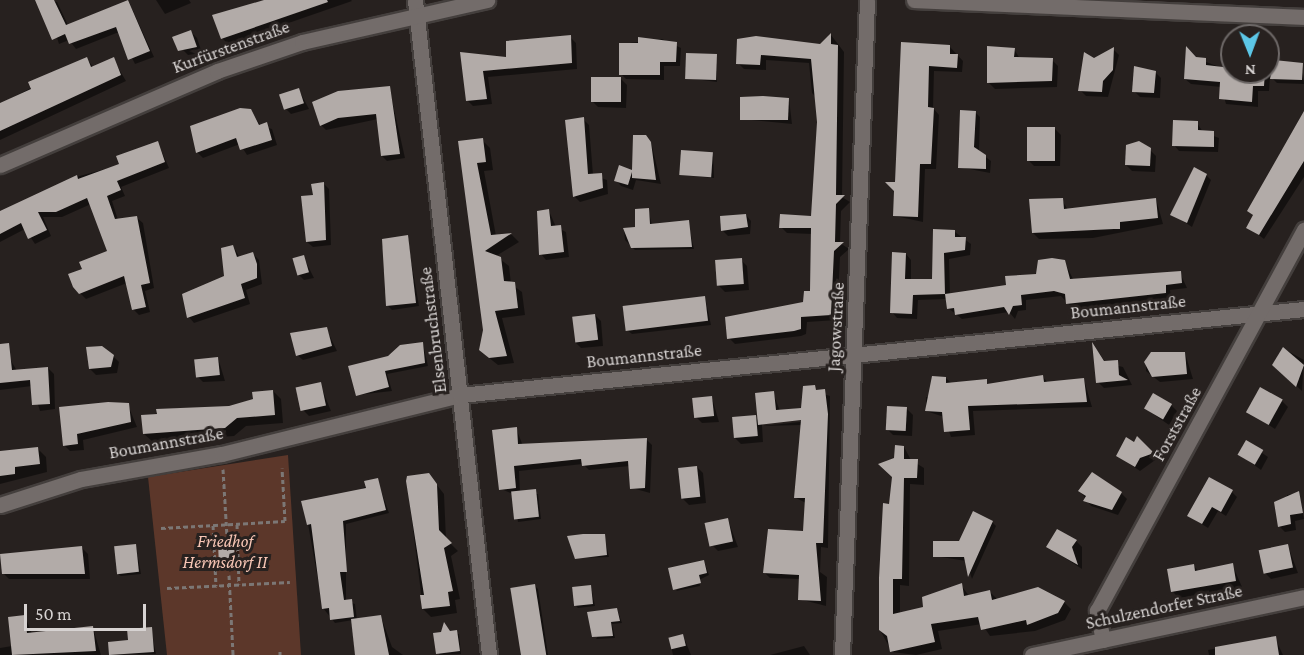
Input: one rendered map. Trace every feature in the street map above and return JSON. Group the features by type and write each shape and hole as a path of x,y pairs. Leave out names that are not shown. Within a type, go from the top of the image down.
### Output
{"street":[{"name":"Kurfürstenstraße","path":"0,165 217,71 416,7 487,0"},
{"name":"Jagowstraße","path":"842,655 867,0"},
{"path":"914,0 1304,17"},
{"name":"Elsenbruchstraße","path":"416,7 489,655"},
{"name":"Forststraße","path":"1103,640 1097,611 1304,230"},
{"name":"Boumannstraße","path":"0,505 81,478 222,454 460,395 1304,309"},
{"name":"Schulzendorfer Straße","path":"1032,655 1304,597"}],"path":[{"path":"223,465 226,537"},
{"path":"160,528 285,521 282,468"},
{"path":"237,524 239,584"},
{"path":"213,525 216,586"},
{"path":"229,575 233,655"},
{"path":"167,588 290,582"}],"green space":[{"name":"Friedhof Hermsdorf II","path":"288,455 301,655 167,655 148,477"}],"building":[{"path":"35,0 54,0 66,25 128,0 150,51 128,60 116,27 69,44 65,34 52,40"},
{"path":"264,0 327,0 328,2 221,39 212,15"},
{"path":"191,30 197,47 178,51 172,37"},
{"path":"831,33 831,44 838,45 836,195 845,195 836,204 835,242 844,242 834,251 831,315 801,317 801,329 794,331 727,339 725,317 803,302 804,291 810,291 811,228 779,228 780,214 811,216 817,122 811,59 761,55 760,65 736,64 737,39 756,36 820,44"},
{"path":"571,35 572,63 483,71 487,99 466,101 460,52 506,57 506,41"},
{"path":"638,37 677,42 676,62 660,62 660,75 619,75 619,43 638,43"},
{"path":"901,42 950,45 950,54 958,54 957,68 929,66 928,107 934,108 931,164 920,164 918,217 893,216 894,191 885,182 895,182"},
{"path":"987,46 1015,48 1014,57 1053,58 1052,81 987,83"},
{"path":"1186,46 1196,57 1206,58 1206,65 1220,67 1220,82 1184,79"},
{"path":"1114,47 1113,70 1103,81 1102,92 1078,91 1084,52 1094,58"},
{"path":"686,53 717,54 716,80 685,79"},
{"path":"87,57 91,67 114,57 121,75 0,131 0,103 31,89 28,82"},
{"path":"1280,61 1303,63 1302,80 1280,79"},
{"path":"1134,66 1156,71 1154,93 1132,92"},
{"path":"591,77 621,77 621,102 591,102"},
{"path":"1220,82 1220,84 1264,84 1264,86 1253,86 1252,102 1219,99"},
{"path":"390,86 400,154 381,156 376,114 338,118 320,126 312,102 338,91"},
{"path":"299,88 304,103 284,110 279,94"},
{"path":"740,97 789,98 788,120 740,120"},
{"path":"240,108 251,109 259,125 267,122 272,140 240,150 236,138 196,153 190,126"},
{"path":"960,110 976,111 974,147 986,155 986,169 958,168"},
{"path":"1304,111 1304,161 1259,235 1246,228 1253,215 1247,211"},
{"path":"584,117 588,174 602,173 603,188 573,197 565,120"},
{"path":"1173,120 1198,121 1198,130 1214,131 1214,147 1172,146"},
{"path":"1027,127 1055,127 1055,161 1027,161"},
{"path":"633,135 646,135 651,142 656,180 632,178 632,172 628,185 614,181 619,165 632,170"},
{"path":"483,138 486,162 477,163 491,235 512,233 485,251 501,257 504,281 515,282 518,308 495,311 507,356 489,358 479,350 483,330 458,141"},
{"path":"158,141 165,162 117,181 121,190 107,196 115,219 137,216 150,283 141,285 146,307 132,310 124,276 79,294 73,287 68,274 82,269 79,262 107,251 87,198 56,212 38,212 47,230 28,239 21,223 0,234 0,211 77,175 78,179 119,164 116,156"},
{"path":"1139,141 1151,148 1150,166 1125,165 1126,145"},
{"path":"681,150 713,152 711,177 679,175"},
{"path":"1194,167 1207,174 1187,223 1170,215"},
{"path":"324,182 326,240 306,242 301,196 313,195 311,184"},
{"path":"1063,198 1064,209 1156,198 1158,218 1120,222 1120,229 1032,233 1029,199"},
{"path":"649,208 650,224 689,220 692,247 631,248 623,228 635,227 635,209"},
{"path":"549,209 551,226 561,225 564,252 539,255 537,211"},
{"path":"746,214 748,227 721,231 720,216"},
{"path":"933,229 955,230 955,237 966,237 965,250 944,253 945,294 913,295 912,314 890,313 892,252 906,253 905,279 932,279"},
{"path":"408,235 416,303 386,306 382,239"},
{"path":"233,245 237,257 253,252 257,264 257,278 241,284 245,298 187,318 182,294 224,276 221,248"},
{"path":"304,255 309,272 297,276 292,258"},
{"path":"742,258 744,284 717,286 715,260"},
{"path":"1052,258 1065,260 1070,279 1181,271 1182,283 1166,285 1166,293 1066,304 1065,294 1054,291 1021,295 1022,305 1013,306 1009,315 1004,307 955,315 954,308 947,309 945,294 1006,285 1005,276 1036,274 1038,260"},
{"path":"705,296 708,321 626,331 623,306"},
{"path":"595,314 598,340 575,343 572,317"},
{"path":"327,327 332,346 296,356 290,333"},
{"path":"423,342 425,363 385,371 389,387 356,396 348,366 388,356 400,345"},
{"path":"1092,342 1104,361 1118,360 1119,375 1128,380 1096,383"},
{"path":"9,343 12,370 48,367 50,404 32,405 30,380 0,383 0,344"},
{"path":"102,346 114,355 111,367 89,369 86,347"},
{"path":"1283,347 1304,365 1296,387 1272,365"},
{"path":"1151,352 1185,352 1187,374 1152,377 1144,362"},
{"path":"218,357 220,375 196,377 194,360"},
{"path":"1043,375 1044,382 1084,378 1087,402 968,406 970,430 944,432 942,412 925,411 932,376 946,377 946,383 987,379 987,384"},
{"path":"321,382 326,405 301,411 296,387"},
{"path":"815,385 816,390 825,389 828,414 823,543 816,543 821,601 798,600 799,575 763,573 768,529 803,531 805,498 794,498 801,420 758,425 755,393 774,391 776,410 801,408 803,386"},
{"path":"1260,387 1283,400 1269,425 1246,412"},
{"path":"273,390 275,415 237,418 225,428 143,434 141,415 157,414 156,409 229,406 253,399 252,392"},
{"path":"1153,393 1172,404 1163,420 1144,409"},
{"path":"712,396 714,416 694,418 692,398"},
{"path":"108,402 129,403 131,422 77,434 78,444 63,446 59,407"},
{"path":"887,406 907,407 906,431 886,430"},
{"path":"756,415 758,436 734,438 732,417"},
{"path":"517,427 518,444 647,438 645,488 630,489 628,461 582,466 581,459 514,466 516,488 499,490 492,430"},
{"path":"1137,436 1154,453 1140,458 1135,467 1116,456 1126,437 1134,442"},
{"path":"1246,440 1263,450 1255,465 1238,455"},
{"path":"895,445 904,446 904,459 918,459 917,478 904,478 902,579 893,579 893,614 923,607 922,597 962,583 964,596 990,590 992,600 1038,587 1065,601 1058,613 1027,625 1026,620 981,630 978,617 931,624 935,642 890,652 887,636 879,630 879,578 883,503 889,504 892,477 878,464 894,458"},
{"path":"38,447 40,464 15,467 15,474 0,476 0,451"},
{"path":"697,466 700,497 681,499 678,468"},
{"path":"1092,472 1122,492 1112,510 1083,501 1086,496 1078,491"},
{"path":"429,473 437,484 439,530 452,543 444,548 453,591 448,592 450,606 422,609 420,595 424,595 406,481 407,476"},
{"path":"1209,477 1233,490 1221,512 1212,507 1202,524 1187,516"},
{"path":"378,478 386,510 343,521 347,572 340,572 344,600 352,599 354,617 330,620 329,608 322,609 311,524 307,525 301,501 366,488 364,481"},
{"path":"536,489 539,517 514,519 511,492"},
{"path":"1299,491 1303,513 1290,515 1291,524 1278,527 1274,502"},
{"path":"973,511 993,521 968,577 964,557 933,557 933,541 959,541"},
{"path":"728,518 733,541 710,546 705,523"},
{"path":"1057,529 1077,540 1072,547 1078,565 1046,547"},
{"path":"605,534 607,555 575,559 567,536"},
{"path":"234,540 235,564 219,565 218,541"},
{"path":"136,544 139,572 117,574 114,546"},
{"path":"1288,544 1293,567 1264,574 1259,550"},
{"path":"82,546 85,574 2,574 0,554"},
{"path":"704,560 707,573 699,575 701,583 673,590 668,568"},
{"path":"1233,563 1236,581 1171,592 1167,569 1194,564 1195,571"},
{"path":"535,584 546,655 521,655 510,588"},
{"path":"591,585 593,604 574,606 572,587"},
{"path":"617,608 620,621 611,622 613,636 592,637 587,612"},
{"path":"25,615 27,633 93,626 96,651 12,655 8,617"},
{"path":"381,615 389,655 355,655 351,619"},
{"path":"444,622 450,631 457,630 460,651 436,654 433,633 441,632"},
{"path":"152,627 154,652 109,655 108,642 128,640 127,629"},
{"path":"683,634 686,646 671,649 668,638"},
{"path":"1276,636 1279,655 1215,655 1215,647"}]}
